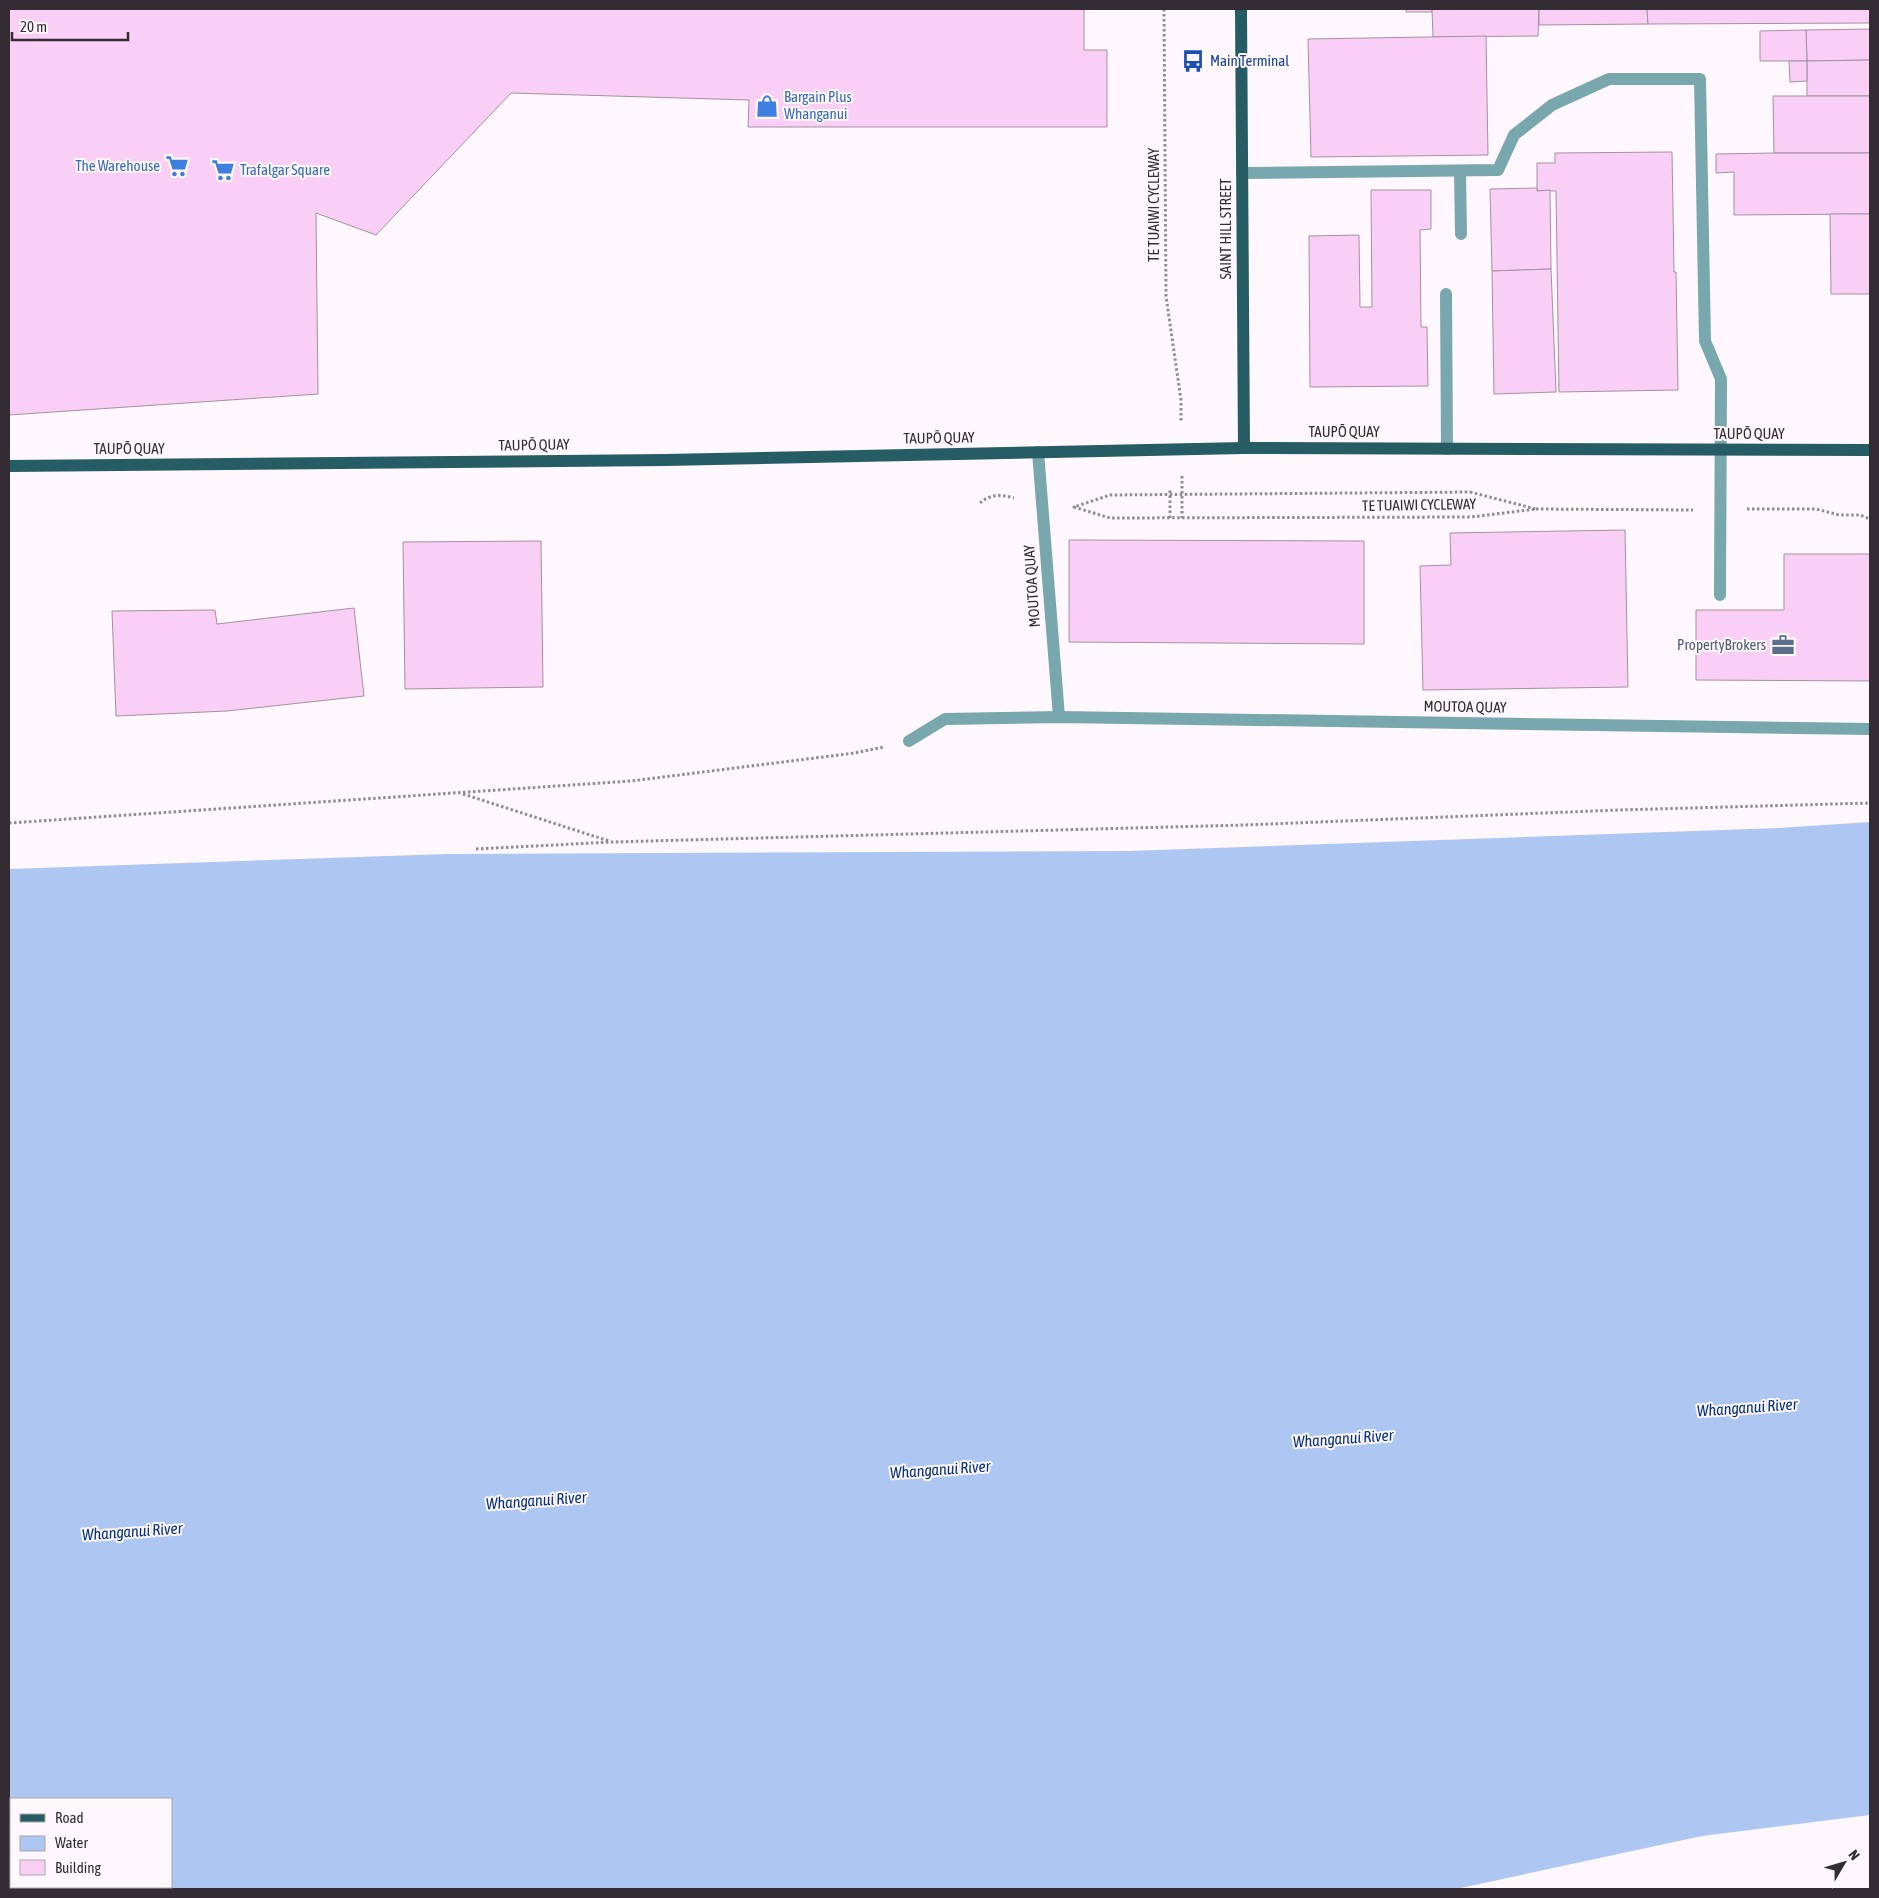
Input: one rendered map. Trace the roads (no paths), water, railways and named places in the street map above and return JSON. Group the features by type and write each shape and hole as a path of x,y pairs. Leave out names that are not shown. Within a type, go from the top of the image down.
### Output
{"main road":[{"name":"SAINT HILL STREET","path":"1241,9 1244,448"},
{"name":"TAUPŌ QUAY","path":"9,466 666,460 1244,448 1870,450"}],"lane":[{"path":"1242,173 1460,172 1498,170 1514,135 1552,105 1609,79 1700,79 1705,342 1721,379 1720,595"},
{"path":"1460,172 1461,234"},
{"path":"1446,294 1447,449"},
{"name":"MOUTOA QUAY","path":"1038,452 1058,717"},
{"name":"MOUTOA QUAY","path":"909,741 945,719 1058,717 1870,728"}],"water":[{"name":"Whanganui River","path":"1870,822 1870,1815 1702,1836 1456,1889 9,1889 9,869 447,854 1128,851 1779,828"}],"place":[{"name":"Main Terminal","path":"1193,61"},
{"name":"Bargain Plus Whanganui","path":"767,106"},
{"name":"The Warehouse","path":"177,166"},
{"name":"Trafalgar Square","path":"223,170"},
{"name":"PropertyBrokers","path":"1783,645"}]}
